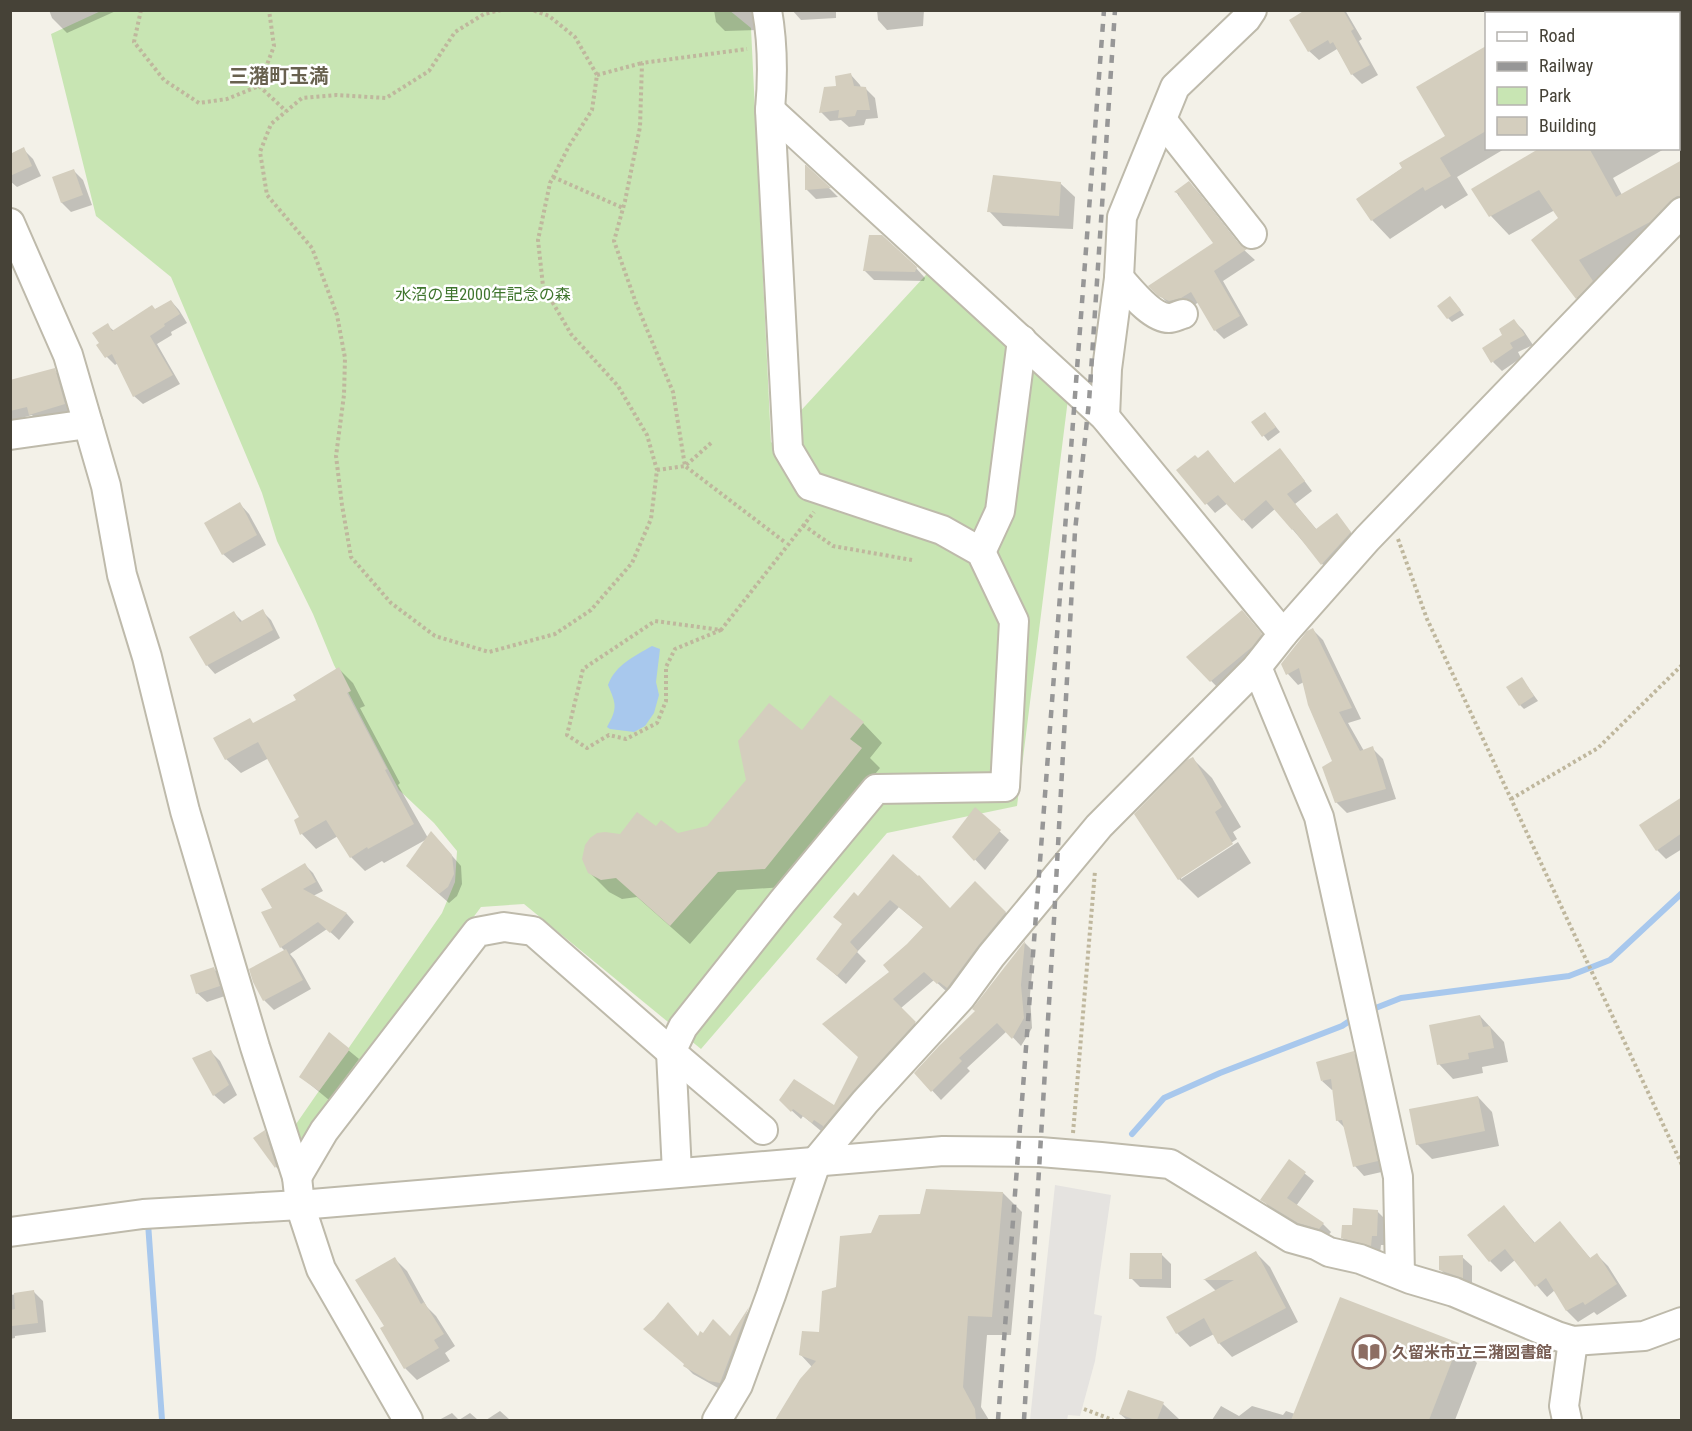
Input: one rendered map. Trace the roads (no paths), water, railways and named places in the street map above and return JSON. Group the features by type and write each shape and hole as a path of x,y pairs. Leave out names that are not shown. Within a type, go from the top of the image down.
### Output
{"street":[{"path":"677,1172 670,1052 683,1027 876,789 1005,787 1014,621 981,552 942,530 810,486 788,449 770,110 771,46 767,10"},
{"path":"1105,417 1107,369 1119,278 1122,217 1175,87 1246,19 1252,10"},
{"path":"770,110 1105,417 1284,634"},
{"path":"1162,120 1252,234"},
{"path":"717,1420 738,1385 817,1160 865,1102 961,997 1099,826 1257,667 1390,515 1682,212"},
{"path":"10,223 68,355 106,486 122,575 147,657 185,811 255,1047 297,1177 300,1205 321,1269 408,1420"},
{"path":"1119,278 1145,306 1157,314 1169,318 1183,314"},
{"path":"981,552 1000,511 1022,340"},
{"path":"10,435 88,424"},
{"path":"1257,667 1319,817 1398,1177 1400,1274"},
{"path":"297,1177 324,1131 477,932 504,927 533,931 670,1052 763,1130"},
{"path":"10,1232 142,1214 300,1205 943,1150 1017,1151 1170,1164 1291,1238 1454,1292 1573,1341 1644,1336 1682,1322"},
{"path":"1567,1420 1564,1406 1573,1341"}],"water":[{"path":"652,646 660,649 656,682 659,695 654,713 645,726 634,732 610,729 607,727 615,706 608,685 611,678 626,662"}],"waterway":[{"path":"1368,1011 1401,998 1569,976 1610,960 1682,893"},
{"path":"1132,1134 1164,1098 1220,1073 1342,1026 1354,1018"},
{"path":"148,1223 162,1420"}],"railway":[{"path":"998,1420 1104,10"},
{"path":"1024,1420 1075,531 1089,402 1115,10"}],"place":[{"name":"久留米市立三潴図書館","path":"1369,1352"}],"district":[{"name":"三潴町玉満","path":"279,76"}],"park label":[{"name":"水沼の里2000年記念の森","path":"483,294"}]}
